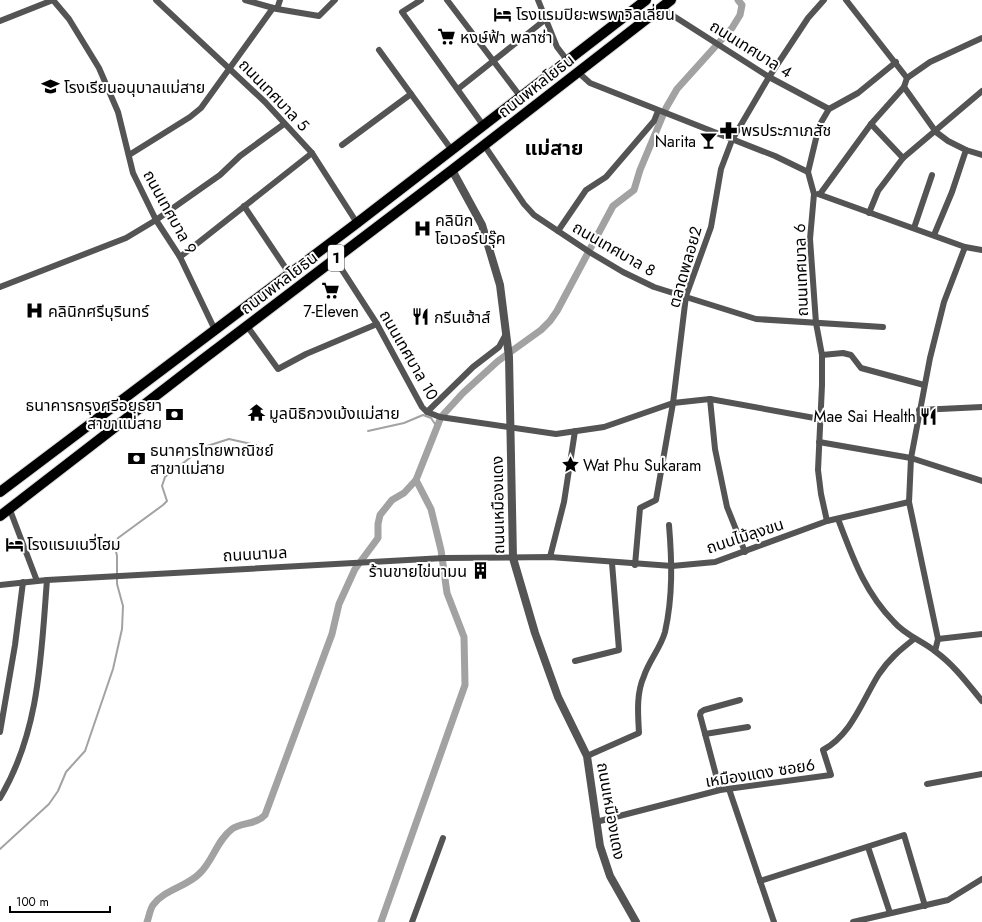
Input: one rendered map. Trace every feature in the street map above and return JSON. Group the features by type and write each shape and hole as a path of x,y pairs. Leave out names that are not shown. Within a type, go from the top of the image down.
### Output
{"main road":[{"name":"ถนนพหลโยธิน","path":"0,516 10,510 224,343 579,73 671,0"},
{"name":"ถนนพหลโยธิน","path":"0,492 238,313 643,3"},
{"path":"643,3 648,18"},
{"path":"238,313 247,326"},
{"path":"215,330 224,343"}],"street":[{"path":"0,22 53,0"},
{"name":"ถนนเทศบาล 9","path":"53,0 69,19 99,68 118,112 133,173 156,220 180,257 215,330"},
{"name":"ถนนเทศบาล 5","path":"156,0 230,69 312,153 356,223"},
{"path":"245,0 275,8 319,16 335,0"},
{"path":"129,155 190,117 201,108 280,0"},
{"path":"408,0 412,6"},
{"path":"421,0 402,12 483,125"},
{"path":"447,0 520,96"},
{"path":"538,0 556,47 567,60"},
{"name":"ตลาดพลอย2","path":"635,565 640,508 656,500 673,403 686,296 711,226 721,169 732,140 769,77 808,18 824,0"},
{"path":"846,0 907,78"},
{"name":"ถนนเทศบาล 4","path":"661,8 769,77 829,109"},
{"path":"458,89 546,19"},
{"path":"982,38 930,62 907,78 904,87 871,124 817,194 965,247 980,249 982,242"},
{"path":"379,50 451,149"},
{"path":"579,73 590,83 775,156 808,172 819,126 829,109 858,93 896,62"},
{"path":"904,87 936,132 948,141 966,150 982,155"},
{"path":"869,213 878,191 903,158 936,132 982,91"},
{"path":"342,145 411,94"},
{"path":"558,231 586,190 606,177 654,121 658,111"},
{"path":"0,286 126,238 156,220 220,175 240,156 284,124"},
{"path":"871,124 903,158"},
{"name":"ถนนเทศบาล 8","path":"484,145 524,204 534,215 591,253 623,272 654,287 756,319 883,327"},
{"path":"934,235 952,192 966,150"},
{"path":"180,257 312,153"},
{"name":"ถนนเหมืองแดง","path":"452,170 482,225 500,285 509,357 513,558 535,633 553,683 587,756 600,846 610,876 636,922"},
{"name":"ถนนเทศบาล 6","path":"808,172 817,194 810,239 816,323 822,355 818,470 821,494 827,521"},
{"path":"914,228 932,175"},
{"path":"244,206 289,274"},
{"path":"935,651 938,639 909,502 911,458 924,385 944,302 965,247"},
{"name":"ถนนเทศบาล 10","path":"335,259 377,324 422,407 430,413 440,417 556,434 604,427 673,403 710,399 820,419"},
{"path":"247,326 278,369 306,354 377,324"},
{"path":"430,413 473,367 499,346 507,337"},
{"path":"822,355 843,353 851,355 861,368 924,385"},
{"path":"710,399 715,449 727,507 745,552"},
{"path":"919,410 982,407"},
{"path":"550,557 564,502 575,431"},
{"path":"819,442 911,458 982,481"},
{"name":"ถนนไม้ลุงขน","path":"513,558 550,557 635,565 672,566 715,562 827,521 909,502"},
{"path":"10,510 37,581"},
{"path":"838,519 857,570 869,590 894,623 914,640 935,651 956,670 982,701"},
{"path":"587,756 639,733 638,700 643,676 665,633 670,601 672,566 670,525"},
{"name":"ถนนนามล","path":"0,585 122,575 369,561 442,558 513,558"},
{"path":"575,661 619,650 612,563"},
{"path":"0,798 18,762 35,708 47,580"},
{"path":"0,732 15,645 23,582"},
{"path":"938,639 982,634"},
{"name":"เหมืองแดง ซอย6","path":"596,822 720,790 832,774 823,750 835,744 844,734 879,674 894,654 914,640"},
{"path":"720,790 700,715 701,712 740,700"},
{"path":"705,734 748,727"},
{"path":"927,784 982,774"},
{"path":"729,789 774,922"},
{"path":"760,881 904,835 924,906"},
{"path":"412,922 443,838"},
{"path":"868,847 890,913"},
{"path":"853,922 948,900 982,879"}],"waterway":[{"path":"147,922 153,905 163,895 188,882 199,874 208,864 222,839 232,829 257,820 265,815 332,634 339,604 355,569 378,538 378,524 380,515 392,500 404,493 416,480 441,417 463,393 498,361 541,330 557,311 613,206 634,190 640,170 666,108 677,89 732,28 740,15 742,5 738,0"},
{"path":"368,431 404,423 423,415 431,418 437,427"},
{"path":"0,849 49,804 58,791 66,772 85,751 113,669 122,629 123,606 117,584 117,556 115,547 118,538 167,501 162,486 165,477 204,447 229,439 256,445"},
{"path":"381,922 465,685 464,637 447,593 441,550 431,509 416,480"}],"place":[{"name":"โรงแรมปิยะพรพาวิลเลี่ยน","path":"503,14"},
{"name":"หงษ์ฟ้า พลาซ่า","path":"447,37"},
{"name":"โรงเรียนอนุบาลแม่สาย","path":"51,87"},
{"name":"พรประภาเภสัช","path":"728,130"},
{"name":"Narita","path":"709,141"},
{"name":"คลินิก โอเวอร์บรุ๊ค","path":"422,229"},
{"name":"7-Eleven","path":"331,290"},
{"name":"คลินิกศรีบุรินทร์","path":"35,311"},
{"name":"กรีนเฮ้าส์","path":"421,317"},
{"name":"มูลนิธิกวงเม้งแม่สาย","path":"256,413"},
{"name":"ธนาคารกรุงศรีอยุธยา สาขาแม่สาย","path":"175,414"},
{"name":"Mae Sai Health","path":"929,416"},
{"name":"ธนาคารไทยพาณิชย์ สาขาแม่สาย","path":"137,459"},
{"name":"Wat Phu Sukaram","path":"570,465"},
{"name":"โรงแรมเนวี่โฮม","path":"14,544"},
{"name":"ร้านขายไข่นามน","path":"480,571"}],"district":[{"name":"แม่สาย","path":"554,148"}]}
